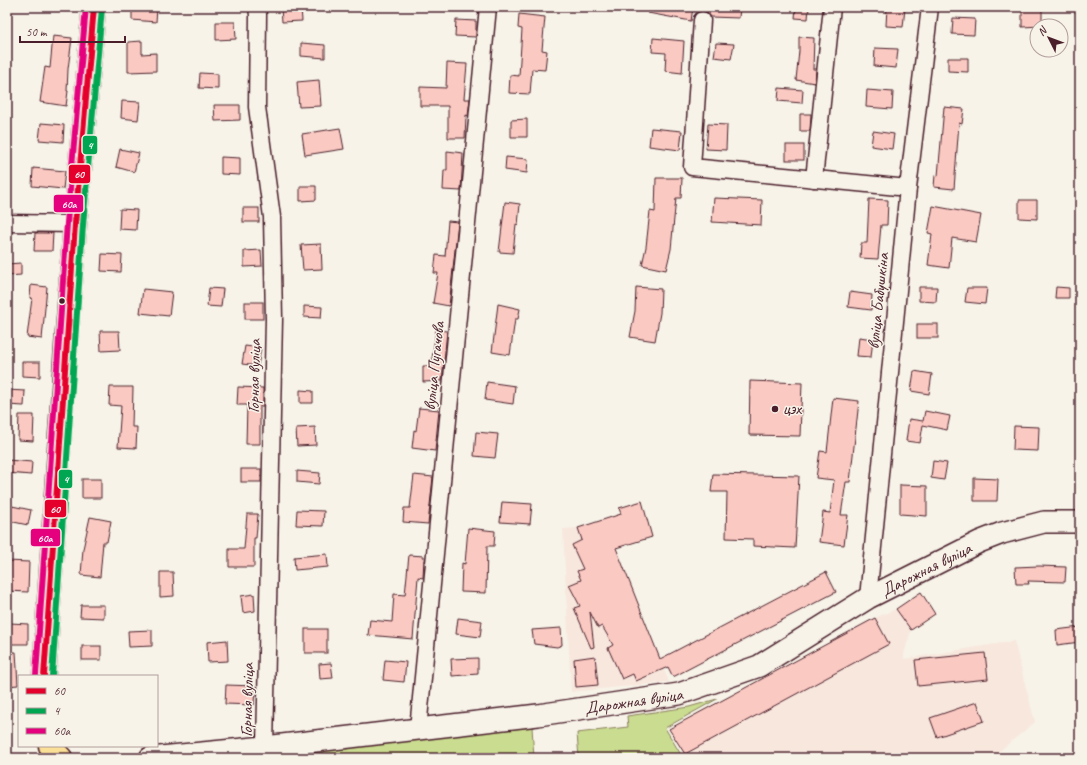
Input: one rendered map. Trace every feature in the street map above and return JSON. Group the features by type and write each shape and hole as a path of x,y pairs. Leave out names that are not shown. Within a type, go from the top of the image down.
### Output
{"main road":[{"path":"44,675 76,224 94,7"},
{"path":"36,758 38,747"},
{"path":"51,747 61,758"}],"street":[{"name":"Горная вуліца","path":"257,7 257,107 272,217 274,319 265,747"},
{"name":"вуліца Пугачова","path":"418,729 488,7"},
{"path":"814,179 832,7"},
{"name":"вуліца Бабушкіна","path":"868,598 908,188 930,7"},
{"path":"702,20 692,167 908,188"},
{"path":"7,223 76,224"},
{"name":"Дарожная вуліца","path":"150,758 265,747 538,715 679,694 759,666 868,598 978,542 1002,533 1044,522 1080,522"}],"shaded area":[{"path":"605,519 669,682 571,692 563,529 578,528"},
{"path":"921,592 935,614 911,630 904,659 1014,641 1035,722 991,758 894,758 894,754 893,758 686,758 669,729 875,618 896,609"}],"green space":[{"path":"717,699 665,728 683,758 579,758 577,733 628,727 627,716 689,707"},
{"path":"532,727 534,758 242,758"}],"building":[{"path":"132,7 157,7 156,22 132,20"},
{"path":"281,7 301,7 302,21 282,22"},
{"path":"649,7 693,7 691,21 648,13"},
{"path":"701,7 740,7 739,18 711,17 707,12 701,11"},
{"path":"796,7 809,7 808,19 795,18"},
{"path":"887,7 905,8 903,27 886,26"},
{"path":"1022,7 1042,7 1042,18 1029,18 1029,27 1022,27"},
{"path":"519,14 545,17 542,50 547,51 545,70 532,69 530,94 509,93 510,75 519,76 522,29 518,28"},
{"path":"953,18 975,19 974,35 952,34"},
{"path":"456,20 476,21 476,37 455,36"},
{"path":"216,22 235,22 236,39 216,40"},
{"path":"53,36 72,38 68,69 66,106 40,102 45,67 50,68"},
{"path":"799,37 814,38 813,69 816,69 815,83 796,80"},
{"path":"653,38 684,41 682,73 665,71 666,53 652,52"},
{"path":"142,41 142,54 156,53 156,71 128,72 128,42"},
{"path":"301,43 325,45 325,58 301,56"},
{"path":"716,43 734,44 731,59 714,57"},
{"path":"875,48 898,49 896,68 874,66"},
{"path":"948,58 968,58 968,72 948,71"},
{"path":"447,63 467,64 464,99 470,99 468,116 466,115 465,138 448,138 448,106 420,106 420,87 446,88"},
{"path":"200,73 218,74 218,89 199,88"},
{"path":"319,80 321,106 299,107 297,82"},
{"path":"779,88 803,90 802,103 778,101"},
{"path":"867,90 893,92 892,109 866,107"},
{"path":"122,101 140,102 138,120 121,118"},
{"path":"214,105 240,105 240,120 215,121"},
{"path":"944,107 964,109 962,124 959,123 954,189 934,187 935,175 938,176"},
{"path":"800,114 811,114 810,131 800,131"},
{"path":"527,119 527,137 511,137 511,120"},
{"path":"41,123 64,125 63,142 39,140"},
{"path":"708,124 727,125 726,150 706,149"},
{"path":"340,128 344,149 305,155 302,134"},
{"path":"651,128 682,131 680,150 649,146"},
{"path":"873,131 894,134 892,149 871,146"},
{"path":"786,145 804,145 804,160 786,160"},
{"path":"120,149 139,153 134,172 116,167"},
{"path":"447,151 463,153 461,191 443,190 444,170 447,170"},
{"path":"221,157 240,158 240,175 221,174"},
{"path":"506,157 528,159 527,173 505,170"},
{"path":"33,168 65,171 63,189 32,186"},
{"path":"656,178 682,178 681,198 676,198 671,249 666,270 642,265 646,247 650,211 655,212"},
{"path":"300,186 316,186 316,200 300,201"},
{"path":"714,198 762,200 761,225 712,222"},
{"path":"869,199 888,200 887,225 881,225 878,259 860,258 861,243 867,243"},
{"path":"1019,200 1037,200 1037,219 1019,218"},
{"path":"505,202 520,204 513,253 499,252"},
{"path":"933,206 981,215 976,242 952,238 949,268 928,265 932,234 928,233"},
{"path":"243,208 259,208 259,222 243,222"},
{"path":"120,209 137,210 136,230 119,229"},
{"path":"448,221 458,222 449,306 433,303 438,273 434,273 436,255 445,256"},
{"path":"35,233 53,233 52,251 34,251"},
{"path":"321,244 322,269 303,270 301,245"},
{"path":"261,250 262,266 244,267 244,251"},
{"path":"102,254 122,255 121,272 101,271"},
{"path":"21,263 21,275 7,276 7,264"},
{"path":"31,285 47,287 42,339 27,337 32,298 30,298"},
{"path":"636,287 661,289 660,313 655,341 630,337 635,311"},
{"path":"919,287 937,287 936,302 919,301"},
{"path":"1056,287 1069,288 1069,298 1055,298"},
{"path":"209,288 223,289 221,307 207,306"},
{"path":"967,288 987,288 985,304 965,302"},
{"path":"143,289 172,292 169,316 140,313"},
{"path":"850,292 872,295 871,310 848,307"},
{"path":"245,302 263,302 263,319 245,319"},
{"path":"498,304 520,309 518,319 515,319 510,355 492,352"},
{"path":"304,306 322,307 321,318 304,317"},
{"path":"917,324 938,324 938,338 917,338"},
{"path":"436,330 447,331 442,381 423,382 423,366 431,366"},
{"path":"100,331 119,331 120,350 101,351"},
{"path":"859,337 873,339 871,357 857,356"},
{"path":"245,346 261,348 258,366 242,364"},
{"path":"22,362 40,362 40,377 22,376"},
{"path":"914,371 932,374 929,394 911,391"},
{"name":"цэх","path":"750,381 802,383 800,436 749,435"},
{"path":"487,382 515,386 513,404 485,400"},
{"path":"110,387 133,387 132,427 137,427 136,448 118,447 121,406 109,405"},
{"path":"238,387 263,388 263,406 260,406 260,444 246,444 247,405 237,405"},
{"path":"7,390 25,391 24,406 7,405"},
{"path":"300,390 313,391 313,403 300,403"},
{"path":"833,398 859,401 850,482 846,482 841,515 848,515 844,545 819,542 823,512 830,513 834,480 816,478 820,451 827,452"},
{"path":"419,408 439,410 435,451 412,448"},
{"path":"925,411 950,416 947,430 923,425 920,443 906,441 909,419 923,421"},
{"path":"19,415 34,415 33,441 18,440"},
{"path":"1014,426 1039,427 1038,451 1013,450"},
{"path":"315,427 316,445 297,446 296,428"},
{"path":"476,432 498,434 495,458 474,456"},
{"path":"7,460 32,462 31,475 7,473"},
{"path":"933,461 947,463 944,480 931,478"},
{"path":"241,469 261,469 261,482 241,482"},
{"path":"297,471 320,473 319,484 297,482"},
{"path":"713,474 799,476 795,548 753,546 753,539 726,538 727,492 711,492"},
{"path":"414,475 433,477 428,524 403,522 404,508 410,508"},
{"path":"974,478 998,479 997,501 974,501"},
{"path":"82,479 101,479 101,498 82,498"},
{"path":"900,485 927,486 927,516 900,514"},
{"path":"642,501 652,537 616,548 660,659 826,572 836,592 673,677 668,667 636,681 633,674 622,679 608,648 613,645 602,626 598,628 590,612 594,647 591,648 574,608 580,606 569,585 581,580 577,571 583,569 572,545 582,540 578,528 621,514 619,508"},
{"path":"502,502 532,504 530,524 500,522"},
{"path":"12,506 31,510 28,525 9,521"},
{"path":"297,510 324,511 323,526 296,525"},
{"path":"247,514 258,514 256,538 254,538 254,567 229,567 229,549 244,549"},
{"path":"90,517 111,521 107,542 103,542 100,577 81,575 83,549"},
{"path":"468,528 495,531 494,546 487,546 486,593 461,592 462,563 465,564"},
{"path":"327,554 328,567 295,570 294,557"},
{"path":"409,555 424,556 423,578 418,577 413,639 368,635 370,620 392,622 394,594 405,595"},
{"path":"7,561 29,562 28,592 7,591"},
{"path":"1015,567 1066,567 1065,582 1028,581 1029,584 1016,584"},
{"path":"160,572 173,572 174,596 160,597"},
{"path":"921,592 935,614 911,630 896,609"},
{"path":"254,594 255,611 243,613 241,596"},
{"path":"81,605 104,605 104,618 80,617"},
{"path":"458,618 482,621 480,637 456,634"},
{"path":"875,618 889,644 685,754 669,729"},
{"path":"10,623 28,624 28,644 11,644"},
{"path":"1080,627 1080,642 1057,645 1056,630"},
{"path":"561,628 562,645 557,647 534,644 532,630"},
{"path":"305,629 327,629 327,653 305,653"},
{"path":"152,630 152,646 129,647 128,631"},
{"path":"227,640 228,661 208,662 207,642"},
{"path":"82,646 101,646 101,660 82,660"},
{"path":"7,652 16,652 18,685 7,686"},
{"path":"985,653 988,679 918,686 915,660"},
{"path":"595,656 598,685 576,687 574,659"},
{"path":"478,658 478,674 452,676 451,659"},
{"path":"385,660 406,662 404,682 383,680"},
{"path":"331,663 333,678 320,679 319,664"},
{"path":"226,685 255,686 254,705 225,704"},
{"path":"977,702 984,721 937,737 930,718"}],"transit line":[{"name":"60а","path":"36,675 67,223 86,7"},
{"name":"60","path":"44,675 75,224 94,7"},
{"name":"4","path":"52,675 83,225 102,8"}],"place":[{"name":"цэх","path":"775,409"}]}
